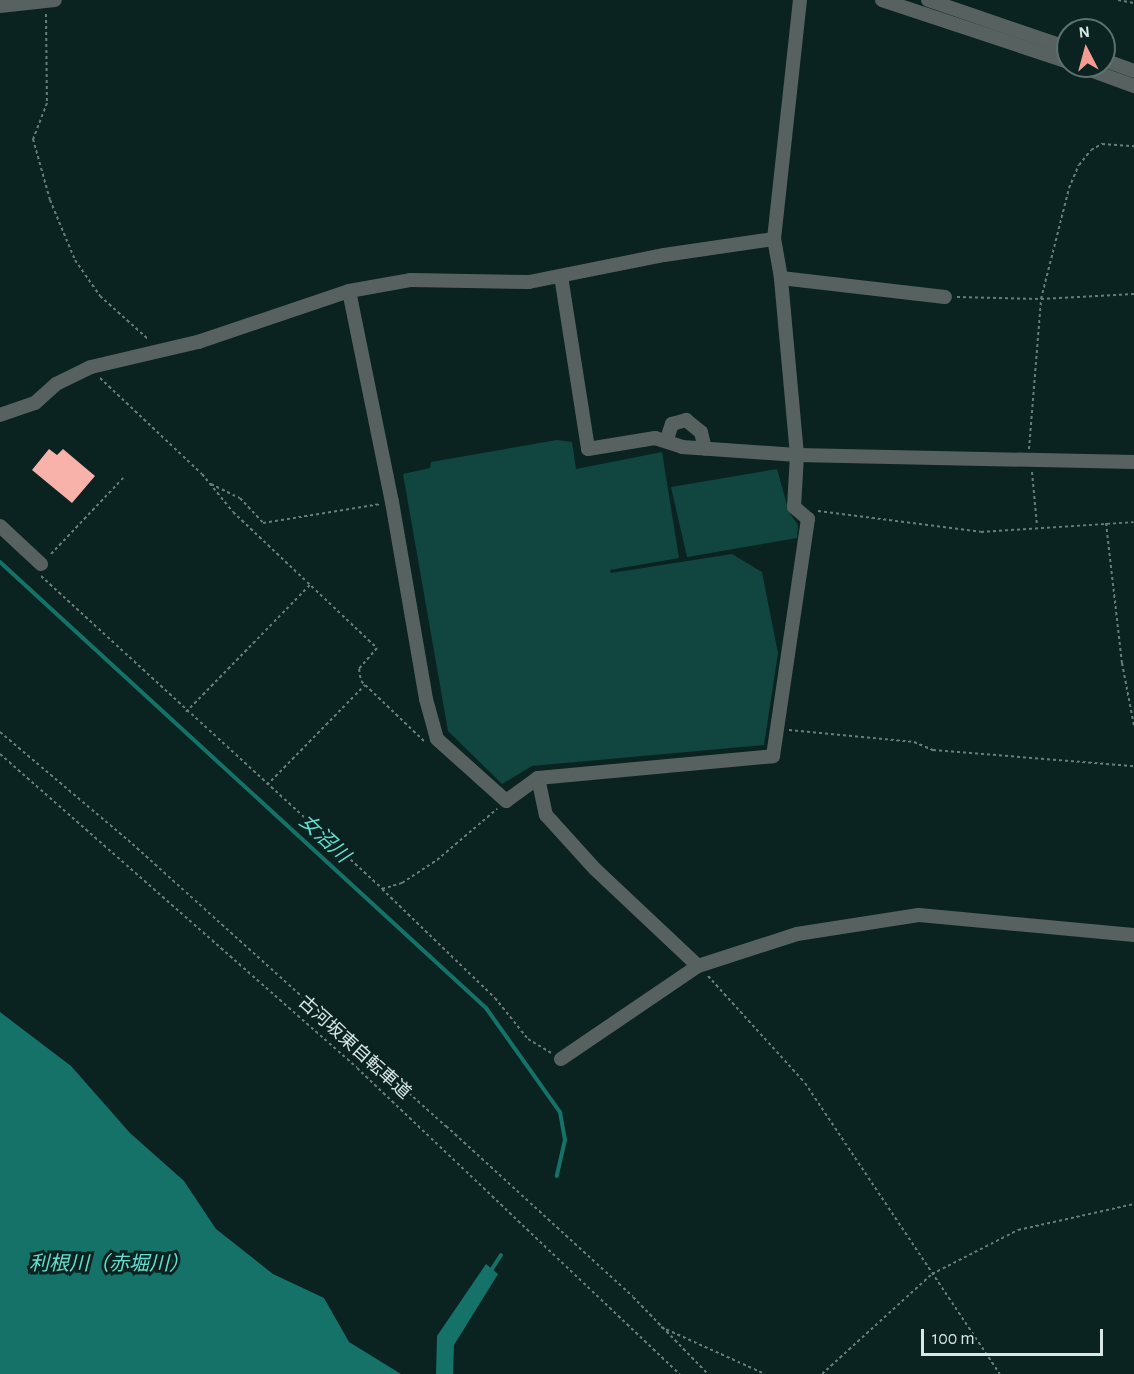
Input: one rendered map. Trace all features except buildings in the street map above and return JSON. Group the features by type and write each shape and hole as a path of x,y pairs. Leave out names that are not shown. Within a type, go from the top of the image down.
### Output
{"street":[{"path":"349,291 392,502 426,699 437,739 506,801 538,778 769,758 774,752 778,729 807,519 794,507 797,455 781,278 774,239 800,0"},
{"path":"882,0 1056,58"},
{"path":"928,0 1056,44"},
{"path":"0,6 50,1"},
{"path":"1116,64 1134,71"},
{"path":"1112,78 1134,86"},
{"path":"0,416 35,403 56,384 91,368 198,342 349,291 410,280 529,282 774,239"},
{"path":"561,276 588,449 667,439 682,447 797,455 1134,462"},
{"path":"781,278 945,297"},
{"path":"667,439 672,424 686,420 701,432 705,449"},
{"path":"0,526 41,564"},
{"path":"538,778 546,815 595,869 698,966"},
{"path":"561,1059 698,966 797,934 919,915 1134,935"}],"path":[{"path":"1118,0 1134,3"},
{"path":"50,1 47,103 33,139 50,200 75,260 100,296 160,350"},
{"path":"1037,526 1030,461 1030,400 1041,300 1069,188 1078,165 1102,144 1134,146"},
{"path":"945,297 1041,300 1134,294"},
{"path":"91,368 210,483 233,512 377,648 359,669 366,685 427,743"},
{"path":"123,478 35,570 185,712 382,889 495,998 528,1039 561,1059"},
{"path":"210,483 240,498 263,523 392,502"},
{"path":"800,512 813,510 972,531 1134,522"},
{"path":"1106,522 1122,663 1134,726"},
{"path":"185,712 310,585"},
{"path":"267,786 366,685"},
{"path":"778,729 914,742 933,750 1134,766"},
{"path":"0,732 137,848 497,1173 708,1374"},
{"name":"古河坂東自転車道","path":"0,754 357,1068 680,1374"},
{"path":"382,889 402,883 436,860 481,827 506,801"},
{"path":"698,966 805,1083 1000,1374"},
{"path":"822,1374 932,1274 1018,1230 1134,1204"},
{"path":"659,1326 765,1374"}],"shaded area":[{"path":"557,440 572,442 576,469 662,452 679,558 610,570 611,573 732,554 762,572 778,653 764,745 532,766 502,784 448,731 403,474 430,468 431,462"},
{"path":"777,469 789,512 798,525 797,538 687,557 671,487"}],"water":[{"name":"利根川（赤堀川）","path":"0,1012 71,1066 130,1133 184,1181 216,1229 273,1274 324,1298 349,1342 401,1374 0,1374"},
{"path":"486,1264 498,1274 454,1345 453,1374 436,1374 437,1336"}],"waterway":[{"name":"女沼川","path":"0,562 486,1008 560,1112 565,1140 557,1176"},
{"name":"女沼川","path":"490,1272 501,1255"}]}
